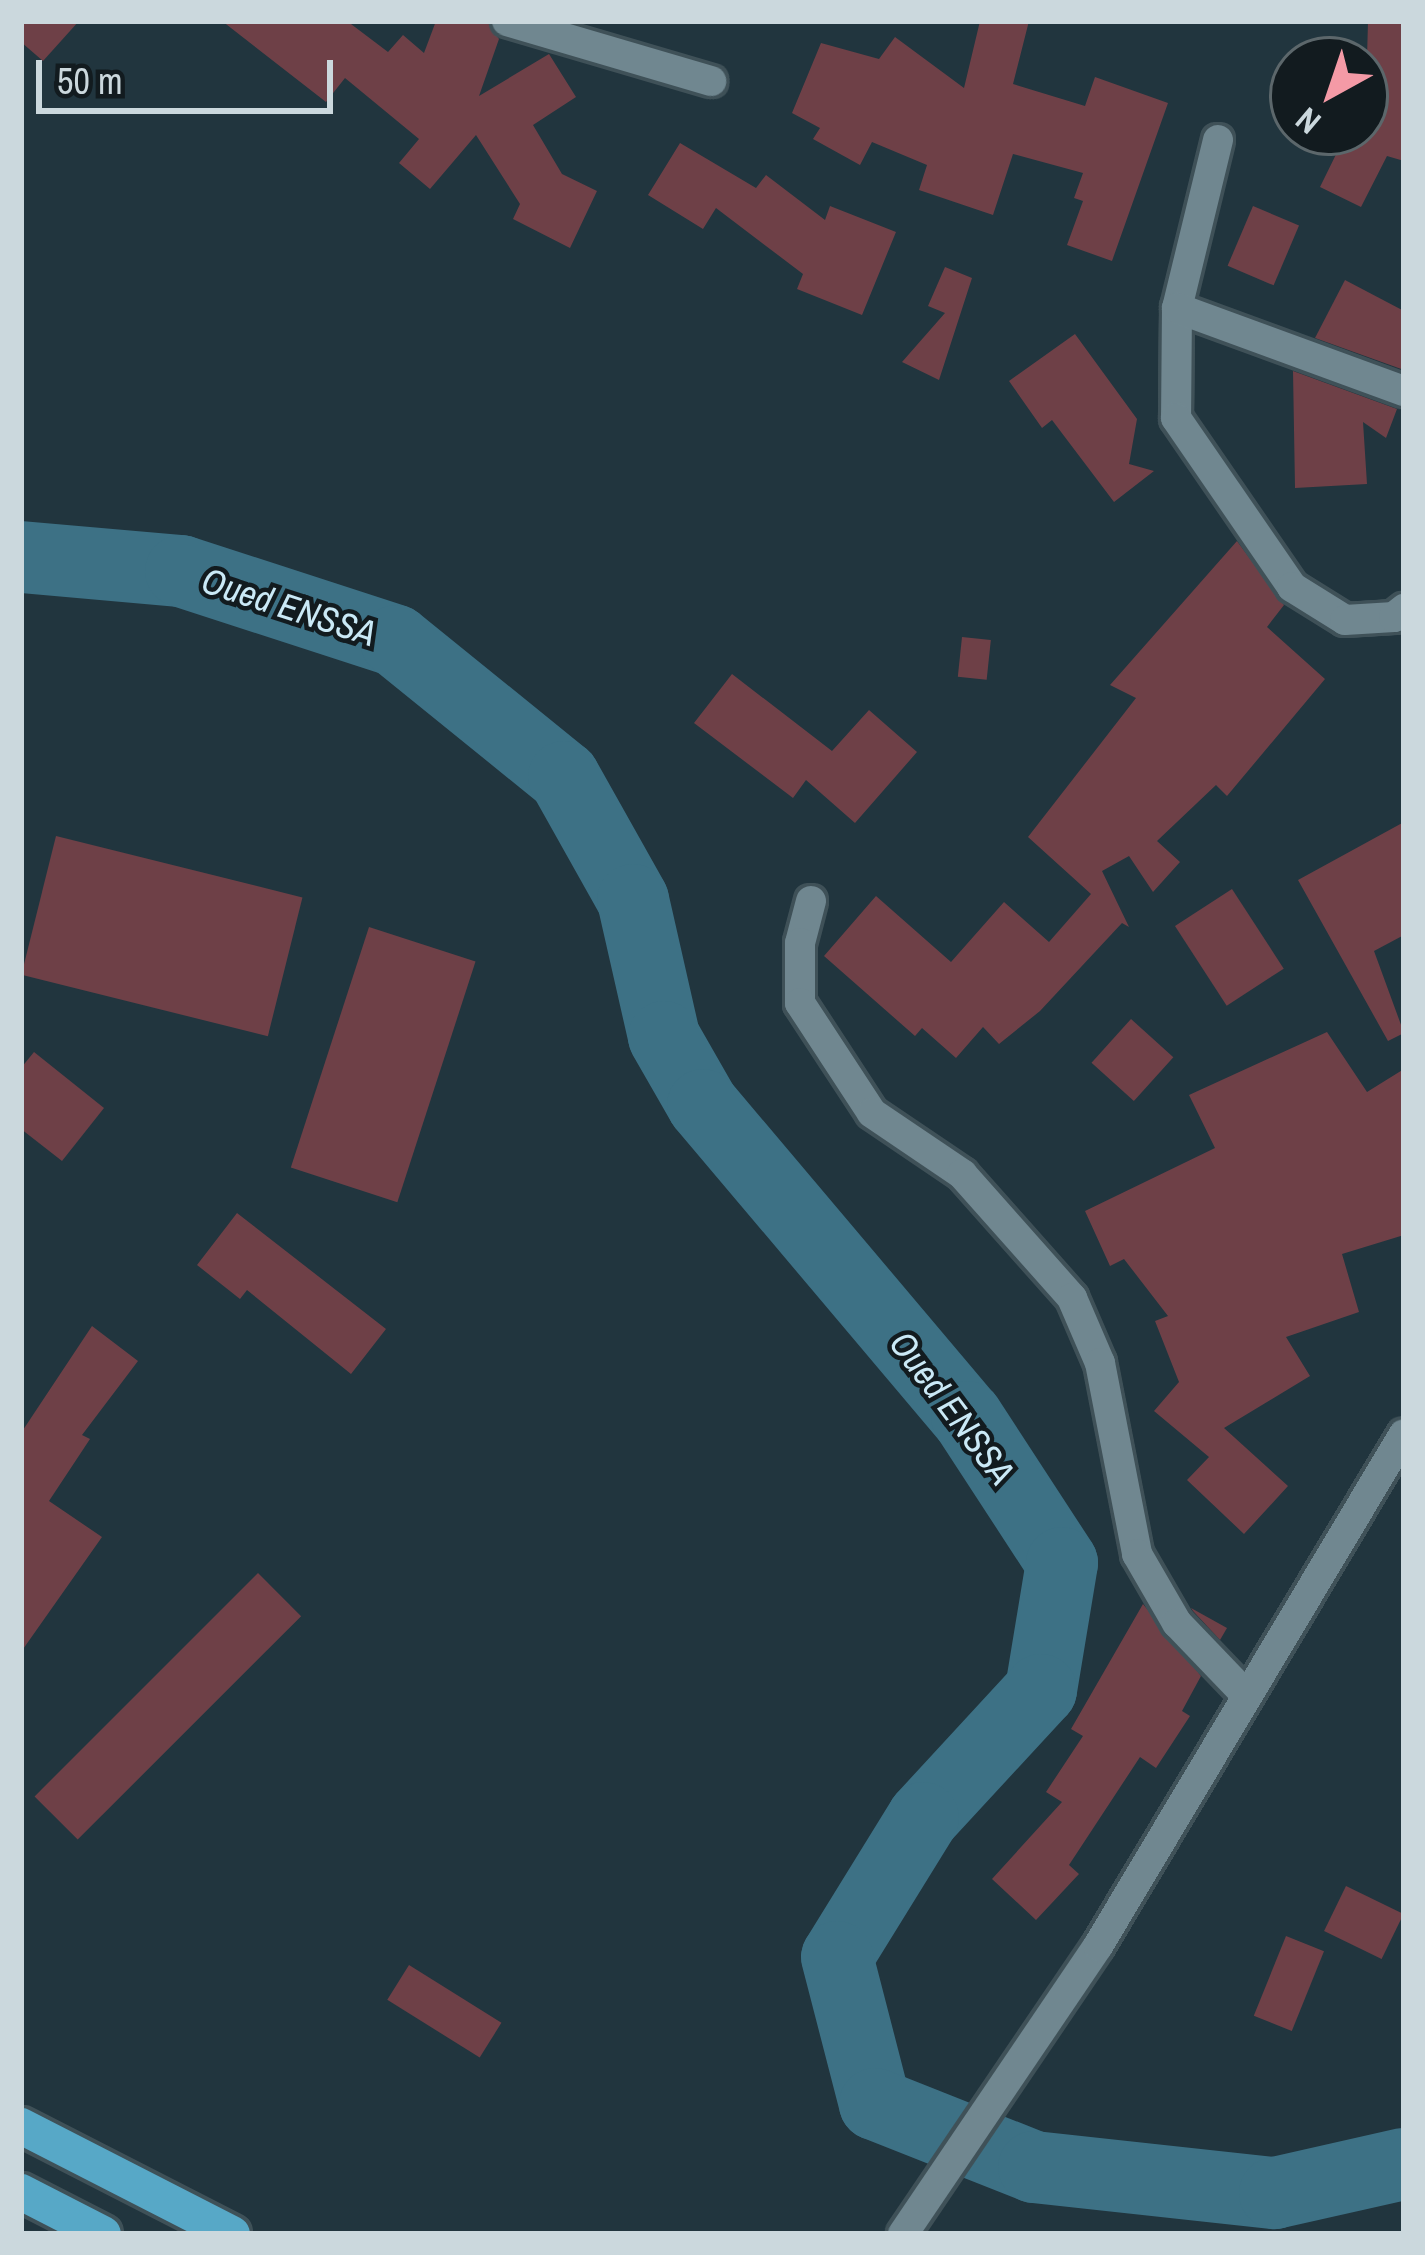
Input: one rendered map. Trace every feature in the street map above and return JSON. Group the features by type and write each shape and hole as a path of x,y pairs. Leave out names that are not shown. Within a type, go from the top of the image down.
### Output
{"highway":[{"path":"21,2126 232,2234"},
{"path":"21,2192 100,2234"}],"street":[{"path":"507,21 711,81"},
{"path":"1218,140 1177,308 1176,418 1292,587 1345,620 1394,617 1404,609"},
{"path":"1177,308 1404,392"},
{"path":"811,902 800,943 800,1003 872,1113 962,1174 1072,1298 1100,1363 1137,1554 1178,1623 1246,1696"},
{"path":"903,2234 1099,1946 1404,1434"}],"building":[{"path":"21,21 79,21 43,61 21,42"},
{"path":"222,21 347,21 388,52 403,35 424,53 436,21 488,21 499,39 479,96 549,54 576,97 533,125 562,174 597,191 570,248 513,219 520,204 476,135 430,189 399,163 419,139 345,78 326,102"},
{"path":"980,21 1029,21 1013,84 1085,106 1095,77 1168,103 1112,261 1067,245 1083,201 1074,198 1083,173 1013,154 993,215 919,190 927,165 872,142 860,165 813,139 820,128 792,113 821,43 879,59 895,37 964,88"},
{"path":"1368,21 1404,21 1404,161 1387,156 1389,36 1368,36"},
{"path":"680,143 756,188 766,175 825,220 830,206 896,232 862,315 797,289 803,274 716,208 703,229 648,195"},
{"path":"1335,156 1387,156 1361,207 1320,187"},
{"path":"1253,206 1299,226 1274,285 1228,266"},
{"path":"945,267 972,278 939,380 902,362 945,313 928,306"},
{"path":"1345,280 1404,311 1404,370 1315,338"},
{"path":"1075,334 1137,419 1129,464 1154,471 1114,502 1052,420 1042,428 1009,381"},
{"path":"1293,371 1397,409 1386,438 1363,422 1367,484 1295,488"},
{"path":"1237,541 1284,605 1267,627 1325,679 1227,796 1216,785 1157,841 1180,862 1153,892 1129,856 1102,871 1129,927 1122,923 1040,1011 999,1044 983,1027 956,1058 922,1028 915,1036 824,956 876,896 951,962 1004,902 1049,942 1091,894 1028,837 1136,698 1110,685"},
{"path":"962,637 991,640 987,680 958,677"},
{"path":"732,674 832,751 869,710 917,752 855,823 806,780 793,798 694,723"},
{"path":"1404,822 1404,935 1374,951 1404,1033 1388,1041 1298,880"},
{"path":"56,836 302,897 268,1036 21,975"},
{"path":"1232,889 1284,969 1227,1006 1175,926"},
{"path":"369,927 476,962 397,1202 291,1168"},
{"path":"1131,1019 1173,1057 1134,1101 1092,1063"},
{"path":"1327,1032 1367,1092 1404,1069 1404,1235 1342,1254 1359,1312 1286,1337 1310,1376 1224,1428 1288,1486 1244,1534 1187,1480 1209,1457 1154,1411 1179,1382 1155,1321 1168,1316 1124,1259 1110,1266 1085,1211 1215,1148 1189,1095"},
{"path":"34,1052 104,1108 62,1161 21,1129 21,1068"},
{"path":"237,1213 386,1329 351,1374 247,1290 240,1299 197,1265"},
{"path":"92,1326 138,1361 82,1435 90,1439 49,1501 102,1537 21,1652 21,1433"},
{"path":"258,1573 301,1616 78,1840 35,1796"},
{"path":"1143,1604 1201,1676 1182,1711 1190,1716 1156,1768 1140,1757 1069,1865 1079,1874 1036,1920 992,1879 1062,1802 1046,1792 1083,1736 1071,1729"},
{"path":"1191,1608 1227,1628 1220,1640 1193,1611"},
{"path":"1346,1886 1404,1914 1382,1959 1324,1931"},
{"path":"1286,1936 1324,1951 1292,2031 1254,2016"},
{"path":"409,1965 501,2023 480,2058 387,2000"}],"waterway":[{"name":"Oued ENSSA","path":"21,557 181,571 396,641 564,777 633,900 664,1037 703,1105 967,1417 1062,1563 1041,1690 923,1818 837,1957 875,2104 1034,2167 1275,2193 1404,2164"}]}
